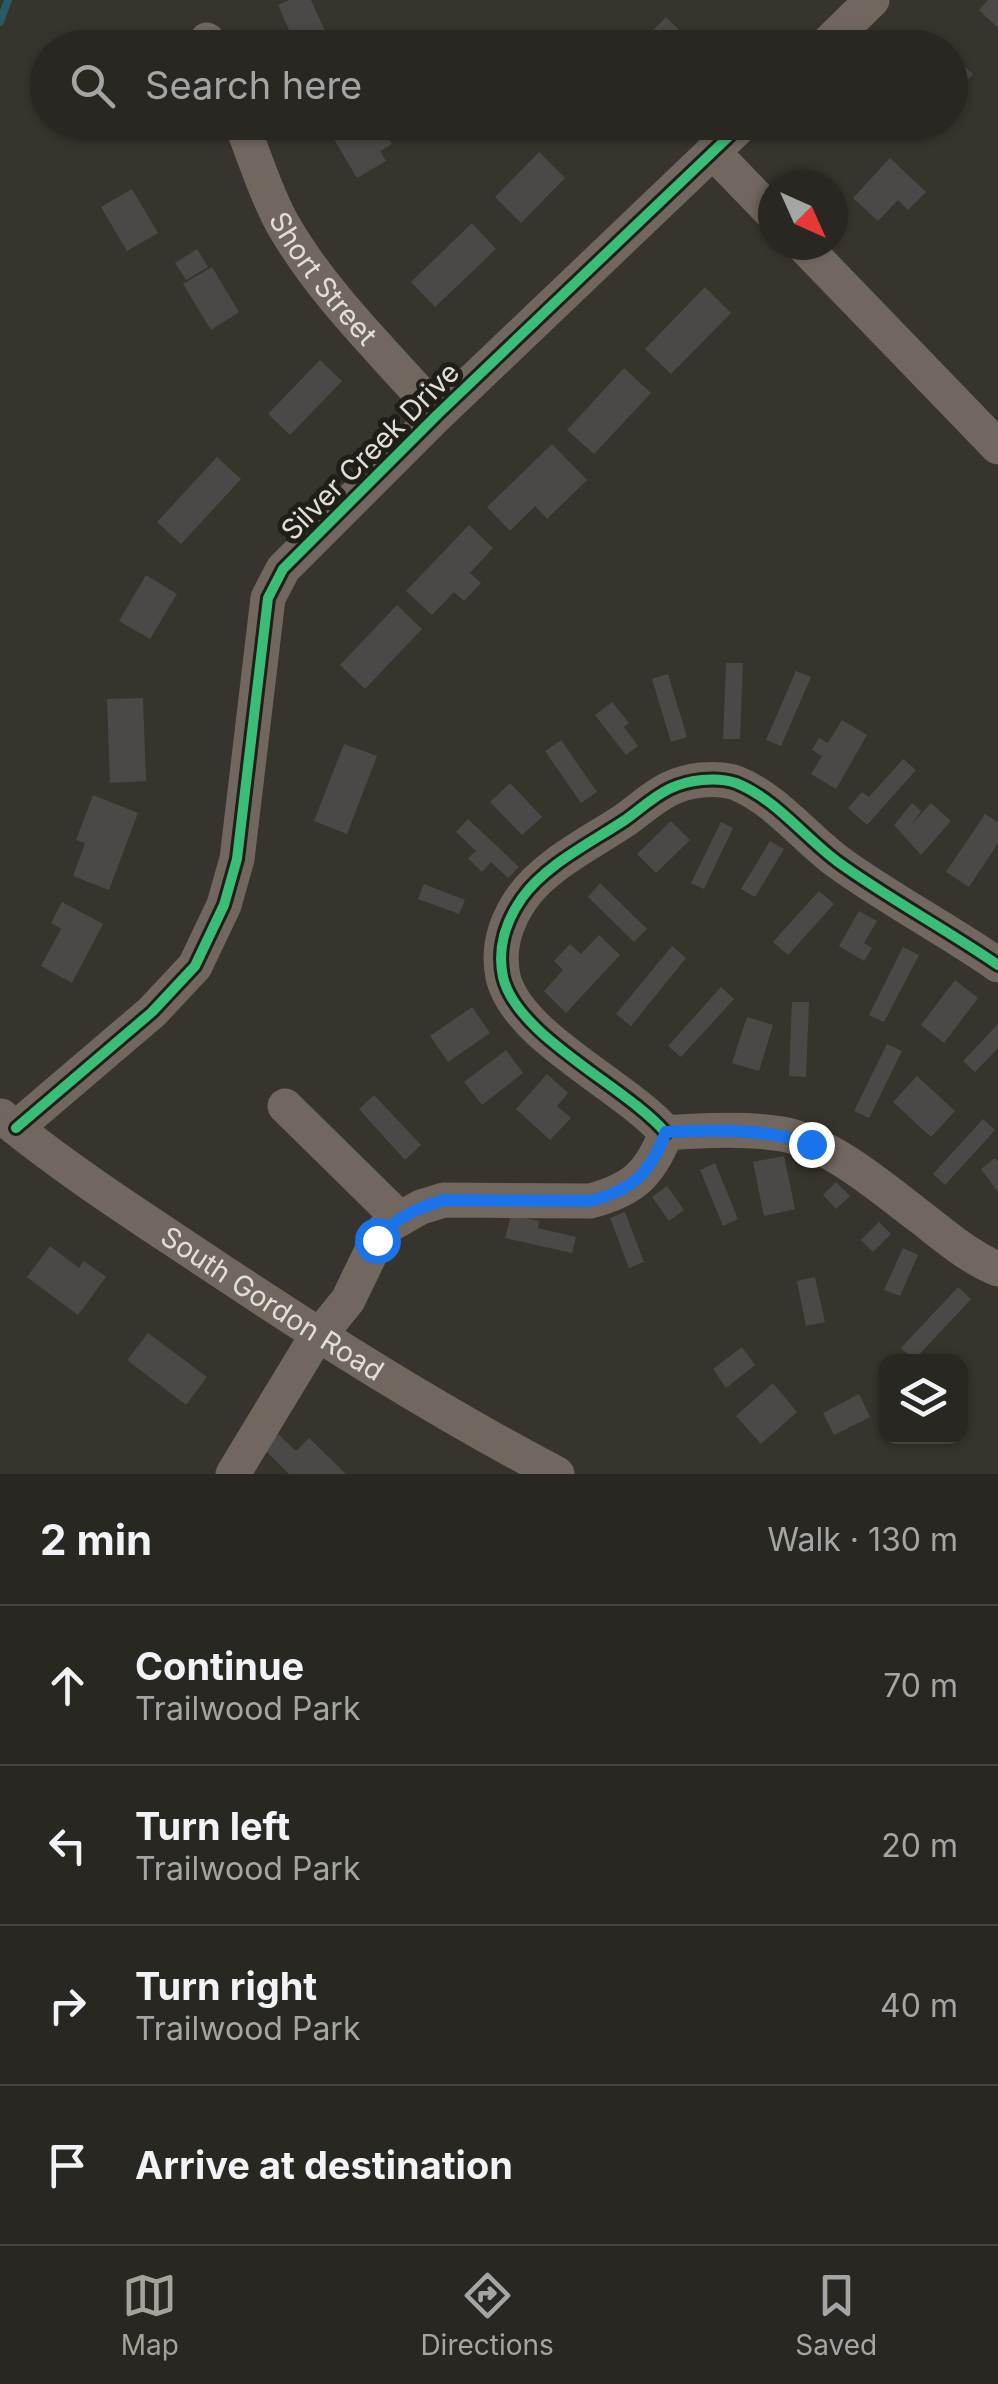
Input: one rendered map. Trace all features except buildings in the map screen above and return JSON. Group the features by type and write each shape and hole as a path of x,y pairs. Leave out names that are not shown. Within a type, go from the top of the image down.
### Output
{"street":[{"path":"841,30 872,0"},
{"name":"Short Street","path":"248,140 280,219 308,265 354,323 438,414"},
{"name":"Silver Creek Drive","path":"8,1122 152,1012 195,966 224,905 237,859 268,598 282,569 438,414 726,140"},
{"path":"714,152 758,198"},
{"path":"817,260 998,447"},
{"path":"666,1132 649,1113 545,1035 518,1007 504,978 502,952 506,925 525,894 554,868 669,789 704,779 734,782 766,800 836,860 998,965"},
{"path":"285,1106 400,1218"},
{"name":"South Gordon Road","path":"8,1122 320,1337 478,1433 557,1474"},
{"path":"233,1474 310,1347 348,1300 377,1240 388,1226 421,1207 462,1198 590,1201 613,1195 641,1179 658,1154 666,1132"},
{"path":"666,1132 784,1134 811,1144 878,1184 955,1246 998,1268"}],"waterway":[{"path":"0,22 8,0"}],"cycle path":[{"path":"16,1128 152,1012 195,966 224,905 237,859 268,598 283,569 438,414 725,140"},
{"path":"666,1133 529,1020 512,999 503,977 501,956 511,916 543,875 669,789 711,779 750,790 777,808 838,862 998,965"}],"route":[{"path":"377,1240 388,1226 421,1207 444,1200 590,1201 613,1195 641,1179 658,1154 666,1132 784,1134 811,1144"}]}
